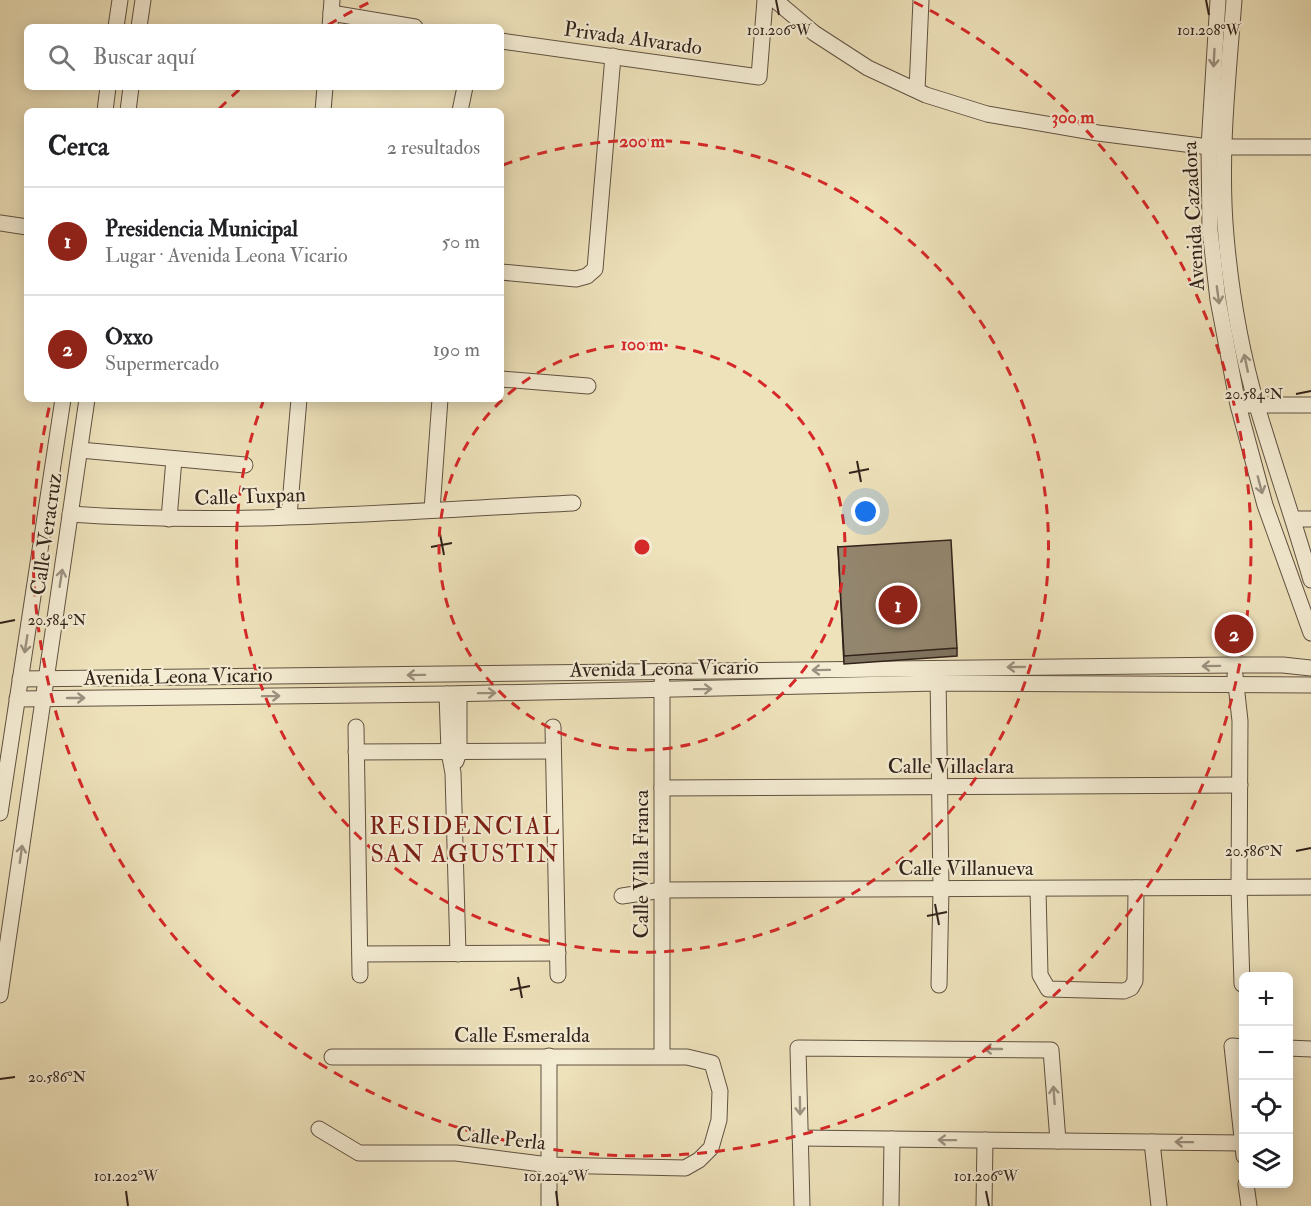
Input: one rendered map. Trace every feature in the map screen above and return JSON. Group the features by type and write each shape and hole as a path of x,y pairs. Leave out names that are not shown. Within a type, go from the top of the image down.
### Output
{"street":[{"path":"116,24 120,0"},
{"path":"139,24 143,0"},
{"name":"Privada Alvarado","path":"504,41 759,77 765,0"},
{"path":"775,0 814,33 868,68 917,90 987,114 1098,133 1217,147 1311,147"},
{"path":"917,90 921,0"},
{"name":"Avenida Cazadora","path":"1218,0 1217,147 1237,313 1257,405 1311,580"},
{"name":"Avenida Cazadora","path":"1234,0 1210,230 1215,277 1238,405 1265,505 1311,633"},
{"path":"331,13 397,24"},
{"path":"504,272 576,279 587,276 595,269 612,57"},
{"path":"105,108 108,90"},
{"path":"128,108 131,90"},
{"path":"323,108 325,90"},
{"path":"461,108 464,90"},
{"path":"0,223 24,227"},
{"path":"504,379 588,386"},
{"name":"Calle Veracruz","path":"0,813 63,402"},
{"name":"Calle Veracruz","path":"0,995 87,402"},
{"path":"289,516 299,402"},
{"path":"432,510 440,402"},
{"path":"1238,405 1311,405"},
{"path":"80,450 245,465"},
{"path":"169,519 174,459"},
{"name":"Calle Tuxpan","path":"70,514 169,519 573,503"},
{"path":"1293,519 1311,519"},
{"path":"41,542 66,545"},
{"path":"1233,665 1240,721 1239,888 1242,972"},
{"name":"Avenida Leona Vicario","path":"17,699 662,690 938,676 1233,665 1283,665 1311,668"},
{"name":"Avenida Leona Vicario","path":"20,679 662,673 938,676 1236,685 1311,685"},
{"name":"Calle Villa Franca","path":"662,673 662,1056"},
{"path":"938,676 941,889 939,985"},
{"path":"453,694 458,954"},
{"path":"356,726 360,975"},
{"path":"553,727 558,975"},
{"path":"356,752 553,752"},
{"name":"Calle Villaclara","path":"662,788 1240,786"},
{"name":"Calle Villanueva","path":"622,896 662,890 1311,887"},
{"path":"1038,889 1040,975 1048,989 1124,991 1131,988 1135,981 1136,888"},
{"path":"360,954 558,953"},
{"path":"1239,1047 1232,1046 1241,1134"},
{"path":"802,1206 798,1048 1051,1050 1058,1141"},
{"path":"1293,1048 1311,1048"},
{"path":"549,1056 549,1206"},
{"name":"Calle Esmeralda","path":"332,1057 662,1056 687,1057 712,1063 720,1091 719,1120 711,1148 699,1160 685,1168"},
{"name":"Calle Perla","path":"319,1129 359,1153 456,1153 549,1165 685,1168"},
{"path":"800,1138 1152,1142 1239,1149"},
{"path":"891,1206 892,1139"},
{"path":"984,1206 985,1140"},
{"path":"1152,1142 1160,1206"},
{"path":"1247,1188 1249,1206"}],"building":[{"path":"951,540 957,648 844,656 838,547"}],"place":[{"name":"Presidencia Municipal","path":"898,605"},
{"name":"Oxxo","path":"1234,634"}],"district":[{"name":"RESIDENCIAL SAN AGUSTIN","path":"465,840"}]}
